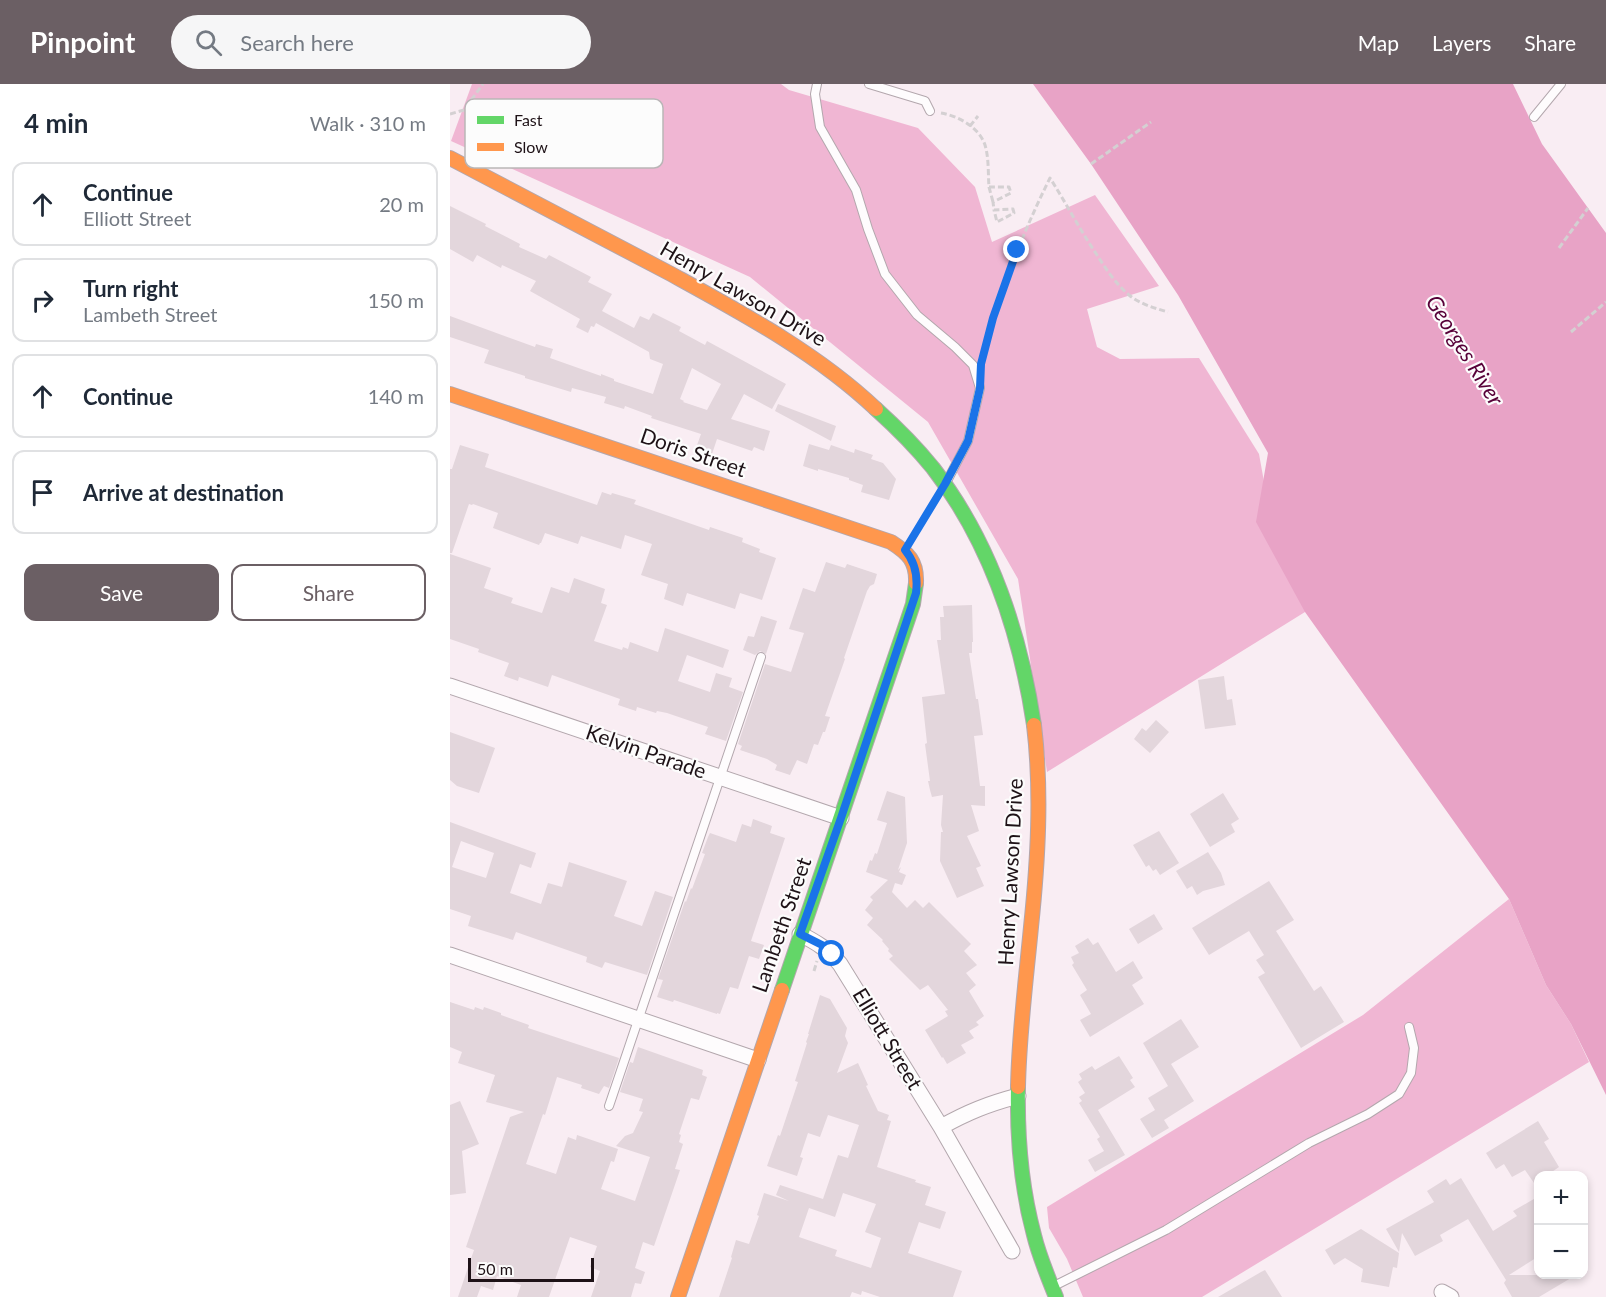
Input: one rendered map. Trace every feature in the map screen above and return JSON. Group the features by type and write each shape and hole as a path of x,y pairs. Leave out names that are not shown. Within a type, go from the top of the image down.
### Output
{"main road":[{"name":"Henry Lawson Drive","path":"450,158 465,166"},
{"name":"Henry Lawson Drive","path":"469,168 706,293 791,343 843,381 882,414 917,449 945,484 982,544 1000,585 1017,637 1034,726 1038,769 1038,837 1021,1022 1018,1096 1022,1163 1030,1218 1054,1292"},
{"name":"Doris Street","path":"450,394 891,542 905,550"},
{"name":"Lambeth Street","path":"678,1297 913,604 917,583 914,565 905,550"}],"street":[{"name":"Kelvin Parade","path":"450,686 841,818"},
{"name":"Elliott Street","path":"800,934 822,945 840,964 940,1127 1012,1251"},
{"path":"450,955 758,1060"},
{"path":"940,1127 966,1113 1018,1096"}],"lane":[{"path":"817,84 815,94 820,127 856,190 885,274 917,315 973,365 980,388 968,441 945,484"},
{"path":"869,84 925,101 930,111"},
{"path":"1534,117 1561,84"},
{"path":"609,1106 761,657"},
{"path":"1054,1292 1166,1230 1309,1143 1368,1114 1399,1094 1411,1073 1414,1048 1409,1026"}],"path":[{"path":"472,99 483,84"},
{"path":"450,114 465,109"},
{"path":"930,111 953,116 970,126 979,135 985,146 989,187 993,202 994,210 997,222 1014,213 1013,209 994,210"},
{"path":"970,126 978,116"},
{"path":"1091,164 1151,122"},
{"path":"980,388 981,364 993,318 1033,213 1050,178 1108,273 1129,295 1142,303 1168,312"},
{"path":"989,187 1009,187 1011,193 993,202"},
{"path":"1559,248 1588,208"},
{"path":"1571,332 1606,302"},
{"path":"905,550 945,484"}],"shaded area":[{"path":"472,84 781,84 789,90 918,128 975,187 992,242 1095,195 1159,286 1087,309 1097,347 1120,359 1199,358 1259,454 1272,526 1307,603 1305,612 1047,772 1018,579 928,422 750,277 510,168 663,168 663,99 466,99"},
{"path":"465,103 465,147 451,141"},
{"path":"1509,899 1546,985 1571,1024 1589,1062 1202,1297 1083,1297 1067,1259 1049,1228 1047,1207 1363,1015"}],"water":[{"name":"Georges River","path":"1033,84 1513,84 1542,144 1606,233 1606,1095 1571,1024 1546,985 1509,899 1305,612 1256,522 1268,453 1178,295 1091,164"}],"building":[{"path":"450,206 520,244 519,247 546,259 549,255 591,277 588,282 612,294 602,311 634,328 640,316 649,320 653,313 681,327 679,331 705,345 707,341 786,384 772,409 744,394 731,419 770,431 764,451 754,447 752,451 717,439 712,454 696,448 701,434 651,418 652,416 625,406 624,409 604,403 606,397 572,388 571,392 484,363 489,350 450,337 450,316 535,347 536,344 553,349 550,358 653,394 663,364 650,359 649,352 596,323 594,327 591,326 588,333 576,327 580,319 530,291 536,281 502,265 501,268 477,255 473,262 450,249","holes":["692,368 721,384 707,410 680,399"]},
{"path":"778,404 836,426 831,441 775,411"},
{"path":"809,444 829,450 831,445 854,453 855,449 873,455 871,459 883,463 896,479 889,500 861,492 863,485 849,478 803,466"},
{"path":"460,445 489,454 485,467 597,505 602,492 611,495 612,493 636,500 634,504 709,530 710,527 743,538 742,542 760,549 759,552 776,558 762,600 740,593 735,609 687,593 683,606 664,599 668,584 641,575 652,544 625,535 621,549 581,536 578,544 545,533 539,545 493,528 498,513 473,504 469,504 452,553 450,553 450,469 452,469"},
{"path":"450,554 491,568 484,588 513,598 511,603 542,613 551,587 569,593 574,578 605,589 601,603 607,605 594,641 622,650 623,647 628,649 630,642 658,652 665,628 729,650 723,668 687,655 678,681 710,692 716,673 732,678 729,687 743,692 726,741 705,734 708,727 667,713 657,711 656,713 637,707 636,711 618,705 620,699 552,675 548,687 519,677 518,681 504,676 509,663 450,639"},
{"path":"826,562 845,568 847,564 877,574 874,584 867,591 844,658 825,716 830,717 825,732 818,745 814,744 807,764 797,760 790,775 775,770 777,765 767,759 740,750 742,746 738,744 765,664 791,672 804,633 789,629 803,588 815,592"},
{"path":"972,605 973,642 972,653 969,653 983,735 974,736 980,786 985,786 985,806 971,805 979,831 967,836 981,866 976,868 984,886 957,898 940,861 943,795 932,797 928,781 930,781 922,697 945,694 937,640 941,640 940,617 944,617 943,606"},
{"path":"761,616 777,621 766,654 760,651 755,655 743,650 748,636 754,637"},
{"path":"1224,676 1227,700 1232,699 1236,725 1205,729 1198,680"},
{"path":"1156,720 1169,732 1150,753 1134,739 1142,728 1146,731"},
{"path":"450,732 495,748 479,793 457,786 450,780"},
{"path":"887,791 905,797 907,843 898,870 901,867 899,872 906,875 902,885 895,883 892,892 907,908 915,900 923,908 929,902 971,944 964,951 977,965 966,973 976,985 969,991 984,1016 976,1022 979,1025 969,1031 974,1038 961,1045 966,1053 947,1064 925,1030 948,1016 945,1011 948,1010 928,985 920,990 889,959 893,956 888,951 889,949 867,925 873,918 865,910 873,900 870,897 888,880 866,872 870,860 872,861 875,853 877,854 887,823 877,820"},
{"path":"1223,793 1239,819 1231,824 1235,832 1210,847 1190,814"},
{"path":"753,819 772,826 770,833 785,838 751,941 764,945 759,959 749,956 738,989 730,987 720,1014 657,997 663,980 658,979 685,901 705,854 702,853 710,833 736,842 742,824 751,827"},
{"path":"450,822 536,853 531,868 520,864 510,893 541,904 548,883 562,887 569,862 627,881 614,916 642,926 655,891 673,897 647,975 605,962 602,968 586,962 587,957 516,932 513,940 468,926 471,916 450,909","holes":["461,841 494,853 486,878 452,867"]},
{"path":"1159,831 1179,863 1160,875 1149,865 1146,867 1133,845"},
{"path":"1208,852 1221,873 1225,885 1197,895 1192,886 1187,889 1176,871"},
{"path":"1269,881 1294,920 1276,931 1314,991 1321,986 1344,1022 1301,1048 1258,977 1265,973 1256,960 1264,955 1249,931 1209,955 1192,928"},
{"path":"1154,914 1163,929 1138,944 1129,929"},
{"path":"1088,938 1093,945 1098,942 1116,972 1133,961 1143,978 1132,985 1144,1004 1090,1037 1080,1020 1091,1014 1080,995 1087,990 1072,965 1074,963 1071,957 1079,953 1075,946"},
{"path":"820,995 830,999 847,1028 845,1036 848,1043 837,1073 858,1063 878,1111 889,1115 887,1120 891,1121 877,1167 931,1187 925,1205 946,1212 940,1229 919,1222 908,1253 962,1271 953,1297 880,1297 862,1291 861,1295 852,1292 850,1297 719,1297 736,1240 749,1244 764,1193 789,1201 776,1195 780,1185 823,1199 838,1155 848,1158 859,1125 828,1115 820,1137 808,1133 800,1157 803,1158 797,1176 767,1166 778,1135 780,1136 798,1082 795,1081","holes":["843,1193 876,1204 865,1232 881,1238 871,1268 835,1256 837,1250 799,1237 809,1208 835,1217"]},
{"path":"450,1002 474,1010 475,1007 483,1010 484,1007 529,1025 528,1028 619,1058 609,1088 604,1086 599,1094 581,1088 582,1085 557,1077 526,1164 556,1174 568,1137 576,1140 577,1135 618,1149 601,1189 635,1201 650,1157 616,1146 625,1136 633,1133 643,1112 639,1111 643,1099 620,1092 630,1062 633,1063 638,1047 703,1070 702,1075 707,1077 699,1100 691,1098 679,1134 681,1135 679,1142 683,1144 675,1169 680,1170 654,1246 643,1242 635,1268 645,1272 641,1284 635,1283 631,1297 591,1297 600,1271 590,1267 597,1246 570,1237 549,1297 517,1297 521,1285 497,1276 493,1290 481,1286 477,1297 458,1297 474,1250 466,1247 510,1117 524,1112 486,1102 495,1075 458,1063 462,1052 450,1047"},
{"path":"1181,1019 1199,1047 1171,1064 1194,1101 1164,1120 1169,1128 1152,1138 1140,1119 1155,1110 1148,1098 1168,1086 1143,1043"},
{"path":"1119,1056 1133,1078 1130,1080 1135,1087 1098,1110 1125,1155 1095,1172 1088,1160 1104,1151 1097,1139 1100,1137 1079,1103 1082,1101 1079,1097 1085,1093 1078,1082 1082,1079 1079,1074 1092,1066 1095,1070"},
{"path":"460,1101 479,1144 462,1151 466,1193 450,1195 450,1105"},
{"path":"1538,1121 1549,1139 1544,1142 1559,1167 1553,1171 1534,1171 1534,1183 1525,1170 1512,1177 1504,1164 1496,1169 1486,1153"},
{"path":"1461,1178 1493,1231 1517,1216 1513,1211 1534,1199 1534,1259 1509,1275 1534,1275 1534,1279 1569,1279 1539,1297 1512,1297 1504,1283 1506,1280 1468,1219 1440,1235 1443,1241 1415,1256 1402,1233 1399,1252 1386,1229 1434,1202 1427,1191 1446,1179 1450,1185"},
{"path":"1361,1229 1399,1253 1397,1268 1393,1267 1389,1287 1361,1282 1363,1269 1345,1258 1334,1265 1325,1250"},
{"path":"1265,1270 1282,1297 1218,1297 1261,1272"}],"traffic: fast":[{"path":"876,409 906,437 933,468 953,497 987,558 1011,623 1028,690 1034,725"},
{"path":"782,990 913,604 916,583"},
{"path":"1018,1087 1019,1143 1026,1199 1038,1251 1056,1297"}],"traffic: slow":[{"path":"450,158 465,166"},
{"path":"469,168 752,319 829,370 876,409"},
{"path":"450,394 891,542 910,558 915,569 916,583"},
{"path":"1018,1087 1021,1027 1037,851 1038,775 1034,725"},
{"path":"678,1297 782,990"}],"route":[{"path":"832,954 822,945 800,934 916,593 914,565 905,550 963,454 968,441 980,388 981,364 993,318 1017,250"}]}
